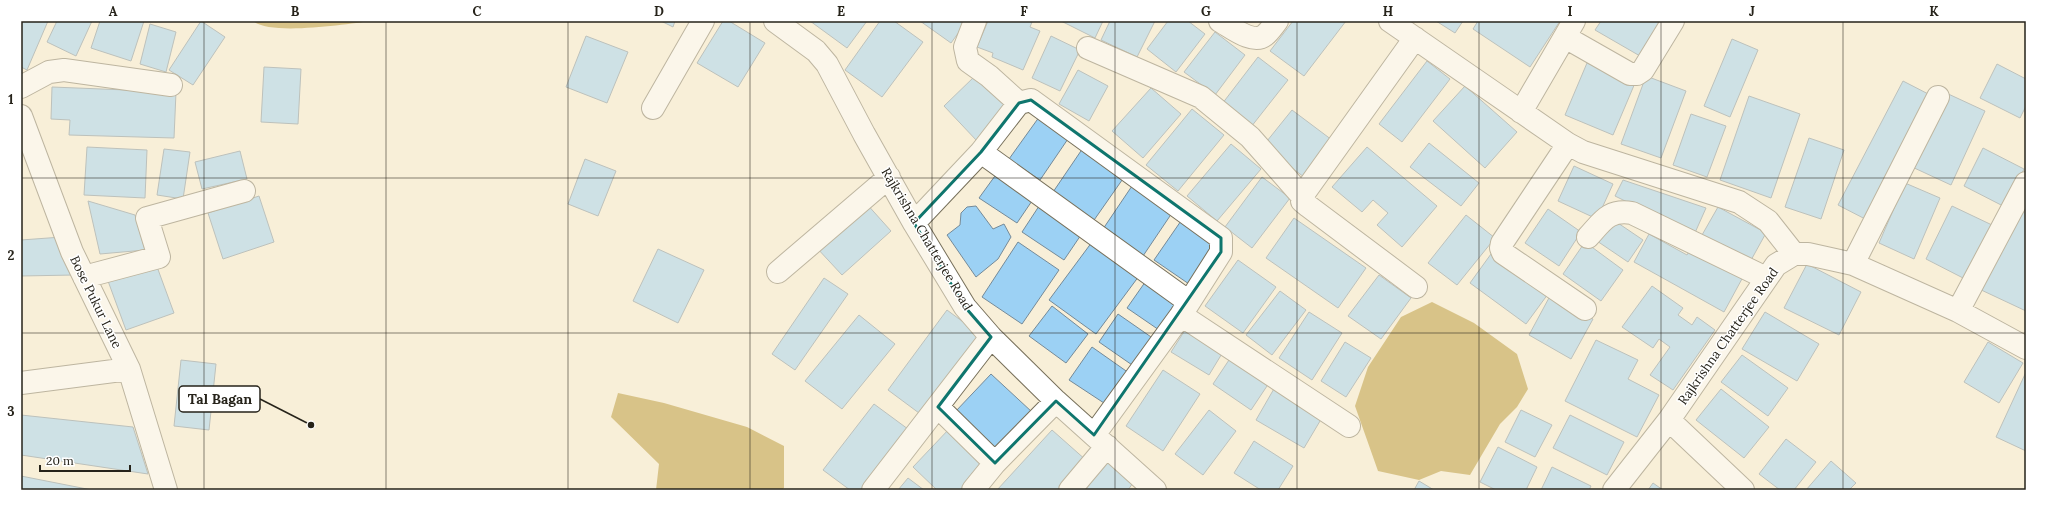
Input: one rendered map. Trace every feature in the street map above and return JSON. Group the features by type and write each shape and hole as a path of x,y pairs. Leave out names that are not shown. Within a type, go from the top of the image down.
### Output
{"street":[{"path":"653,108 703,21"},
{"path":"975,21 965,47 968,61 989,76 1019,104"},
{"path":"1220,21 1251,38 1258,39 1264,36 1277,21"},
{"path":"1390,21 1568,144 1583,152 1739,202 1768,221 1794,254 1808,254 1853,264 1958,311 2026,348"},
{"path":"1521,112 1570,29 1630,74 1637,74 1643,70 1673,21"},
{"name":"Rajkrishna Chatterjee Road","path":"776,22 816,51 828,64 864,134 914,223 965,307 991,337 1056,401 1155,490"},
{"path":"1302,196 1415,38"},
{"path":"1088,48 1201,97 1250,138 1302,196 1302,201 1416,287"},
{"path":"21,87 49,72 64,70 171,85"},
{"path":"1853,264 1938,97"},
{"path":"914,223 981,152 1019,104 1031,100 1221,238 1221,252 1070,490"},
{"name":"Bose Pukur Lane","path":"21,116 72,252 129,369 166,490"},
{"path":"1568,144 1502,243 1501,248 1503,253 1585,309"},
{"path":"981,152 1185,308 1349,426"},
{"path":"778,272 889,177"},
{"path":"1958,311 2026,182"},
{"path":"84,277 159,257 148,218 244,191"},
{"path":"1588,237 1607,217 1613,213 1632,213 1766,278"},
{"name":"Rajkrishna Chatterjee Road","path":"1614,490 1669,420 1766,278 1776,265 1794,254"},
{"path":"873,490 991,337"},
{"path":"21,383 129,369"},
{"path":"973,490 995,463 1056,401"},
{"path":"938,407 995,463"},
{"path":"1669,420 1743,490"}],"highlighted area":[{"path":"1031,100 1221,238 1221,252 1094,435 1056,401 995,463 938,407 991,337 965,307 914,223 981,152 1019,103"}],"shaded area":[{"path":"253,21 371,21 309,28 275,28"},
{"path":"1432,302 1474,323 1517,354 1528,389 1517,407 1500,424 1470,475 1441,471 1419,480 1378,471 1355,406 1368,367 1401,317"},
{"path":"618,393 664,403 747,427 784,446 784,488 782,490 656,490 659,464 611,417"}],"building":[{"path":"21,21 48,21 27,70 21,67"},
{"path":"57,21 92,21 76,56 47,42"},
{"path":"100,21 144,21 131,61 91,48"},
{"path":"201,21 225,37 193,85 169,70"},
{"path":"661,21 675,21 673,27"},
{"path":"723,21 729,21 765,43 738,87 697,63"},
{"path":"810,21 867,21 847,48"},
{"path":"880,21 894,21 923,42 882,97 845,70"},
{"path":"920,21 967,21 951,43"},
{"path":"988,21 1028,21 1032,22 1030,27 1040,31 1023,70 992,57 993,53 977,47"},
{"path":"1061,21 1103,21 1095,38"},
{"path":"1110,21 1155,21 1137,57 1101,40"},
{"path":"1168,21 1188,21 1205,34 1176,72 1147,49"},
{"path":"1293,21 1346,21 1304,76 1270,51"},
{"path":"1436,21 1463,21 1455,33"},
{"path":"1478,21 1560,21 1530,67 1473,29"},
{"path":"1601,21 1660,21 1640,56 1595,30"},
{"path":"150,24 176,32 166,72 140,64"},
{"path":"1215,32 1245,55 1215,95 1184,72"},
{"path":"586,36 628,52 607,103 566,87"},
{"path":"1051,36 1080,50 1060,91 1032,78"},
{"path":"1732,39 1758,50 1730,117 1704,106"},
{"path":"1258,57 1288,80 1251,127 1222,104"},
{"path":"1427,61 1450,79 1402,142 1379,124"},
{"path":"1587,63 1635,83 1613,135 1565,115"},
{"path":"1997,64 2026,79 2026,106 2020,118 1980,98"},
{"path":"264,67 301,69 298,124 261,122"},
{"path":"1078,70 1108,86 1089,121 1059,104"},
{"path":"975,76 1009,110 977,141 944,106"},
{"path":"1646,76 1686,91 1661,158 1621,144"},
{"path":"1903,81 1936,98 1871,222 1838,205"},
{"path":"1465,86 1517,132 1485,168 1433,121"},
{"path":"52,87 176,92 174,138 69,135 70,120 51,119"},
{"path":"1151,88 1181,114 1143,158 1112,131"},
{"path":"1944,92 1985,111 1951,185 1910,166"},
{"path":"1749,96 1800,114 1771,198 1720,180"},
{"path":"1192,109 1224,135 1178,191 1146,165"},
{"path":"1292,110 1332,140 1304,177 1263,146"},
{"path":"1042,113 1072,133 1040,180 1009,159"},
{"path":"1691,114 1726,126 1707,177 1673,165"},
{"path":"1809,138 1844,150 1821,219 1785,207"},
{"path":"1429,143 1479,183 1461,206 1410,167"},
{"path":"1231,144 1261,169 1217,221 1187,196"},
{"path":"1085,145 1127,173 1092,223 1051,195"},
{"path":"87,147 147,150 145,198 84,195"},
{"path":"1367,147 1437,206 1402,247 1377,225 1388,213 1373,200 1362,212 1332,187"},
{"path":"1983,148 2024,169 2005,207 1964,186"},
{"path":"164,149 190,152 183,199 157,195"},
{"path":"240,151 247,179 202,189 195,162"},
{"path":"585,159 616,171 598,216 568,204"},
{"path":"1574,166 1613,184 1597,219 1558,201"},
{"path":"1000,169 1036,195 1017,223 979,198"},
{"path":"1262,177 1290,198 1252,248 1225,227"},
{"path":"1623,180 1706,208 1694,235 1615,196"},
{"path":"1134,183 1174,210 1143,256 1103,229"},
{"path":"1905,183 1940,198 1914,259 1879,243"},
{"path":"259,196 274,242 223,259 208,213"},
{"path":"1043,200 1085,229 1064,260 1022,232"},
{"path":"88,201 135,215 145,250 100,254"},
{"path":"865,202 891,231 842,275 816,247"},
{"path":"976,206 993,229 1004,224 1011,237 998,259 976,277 947,235 960,225 961,213 967,207"},
{"path":"1952,206 1992,225 1965,279 1926,259"},
{"path":"2016,206 2026,210 2026,311 1977,288"},
{"path":"1718,207 1766,233 1750,262 1702,235"},
{"path":"1548,209 1581,232 1559,266 1525,243"},
{"path":"1466,215 1495,238 1457,285 1428,263"},
{"path":"1183,218 1218,242 1189,284 1154,260"},
{"path":"1294,218 1366,268 1338,308 1266,258"},
{"path":"1612,219 1643,240 1628,262 1597,241"},
{"path":"1649,234 1687,255 1691,248 1743,277 1724,312 1634,262"},
{"path":"62,237 74,275 21,276 21,240"},
{"path":"1018,242 1059,270 1022,324 982,297"},
{"path":"1092,242 1139,276 1096,334 1049,300"},
{"path":"1585,242 1623,270 1601,301 1563,274"},
{"path":"658,249 704,270 678,323 633,301"},
{"path":"1491,254 1548,294 1526,324 1470,283"},
{"path":"1238,260 1276,287 1243,333 1205,306"},
{"path":"156,264 174,313 126,330 108,281"},
{"path":"1807,264 1861,292 1839,335 1784,308"},
{"path":"1379,275 1411,298 1381,339 1348,316"},
{"path":"824,278 848,294 795,370 772,354"},
{"path":"1148,278 1184,301 1162,332 1127,308"},
{"path":"1652,286 1683,308 1678,315 1692,325 1697,317 1715,330 1673,390 1650,375 1670,347 1659,339 1653,348 1622,327"},
{"path":"1280,291 1306,310 1272,355 1246,335"},
{"path":"1550,296 1593,319 1571,359 1529,335"},
{"path":"1052,306 1088,334 1066,363 1029,336"},
{"path":"947,310 982,336 923,416 888,390"},
{"path":"1309,312 1342,333 1312,380 1279,358"},
{"path":"1765,312 1819,344 1797,381 1742,349"},
{"path":"1118,314 1154,339 1135,367 1099,342"},
{"path":"859,315 895,344 842,409 805,381"},
{"path":"1189,324 1226,347 1209,375 1171,352"},
{"path":"1596,340 1638,360 1628,379 1659,395 1637,437 1565,401"},
{"path":"1345,342 1371,358 1346,397 1321,381"},
{"path":"1988,342 2023,363 1999,403 1964,382"},
{"path":"1092,347 1129,373 1107,405 1069,380"},
{"path":"1233,354 1271,380 1251,410 1213,384"},
{"path":"1742,355 1788,388 1768,416 1721,382"},
{"path":"181,360 216,364 209,430 174,426"},
{"path":"1163,370 1200,394 1163,451 1126,426"},
{"path":"2026,372 2026,451 1996,437"},
{"path":"991,374 1032,412 997,450 955,412"},
{"path":"1275,387 1323,416 1304,448 1256,420"},
{"path":"1721,389 1769,427 1744,458 1696,420"},
{"path":"874,404 912,432 868,490 850,490 823,470"},
{"path":"1209,410 1236,431 1203,475 1175,454"},
{"path":"1521,410 1552,425 1535,457 1505,442"},
{"path":"21,415 133,427 148,474 21,455"},
{"path":"1570,415 1624,442 1607,475 1553,448"},
{"path":"950,428 987,462 961,490 937,490 913,467"},
{"path":"1052,430 1087,461 1061,490 997,490"},
{"path":"1786,439 1816,462 1794,490 1780,490 1759,474"},
{"path":"1254,441 1293,466 1278,490 1261,490 1234,473"},
{"path":"1498,447 1537,467 1526,490 1496,490 1480,482"},
{"path":"1106,459 1135,480 1128,490 1083,490"},
{"path":"1831,461 1856,483 1849,490 1806,490"},
{"path":"1552,467 1591,486 1589,490 1541,490"},
{"path":"21,476 92,490 21,490"},
{"path":"908,478 924,490 898,490"},
{"path":"1419,481 1434,490 1414,490"},
{"path":"1653,483 1663,490 1648,490"}],"place":[{"name":"Tal Bagan","path":"311,425"}]}
